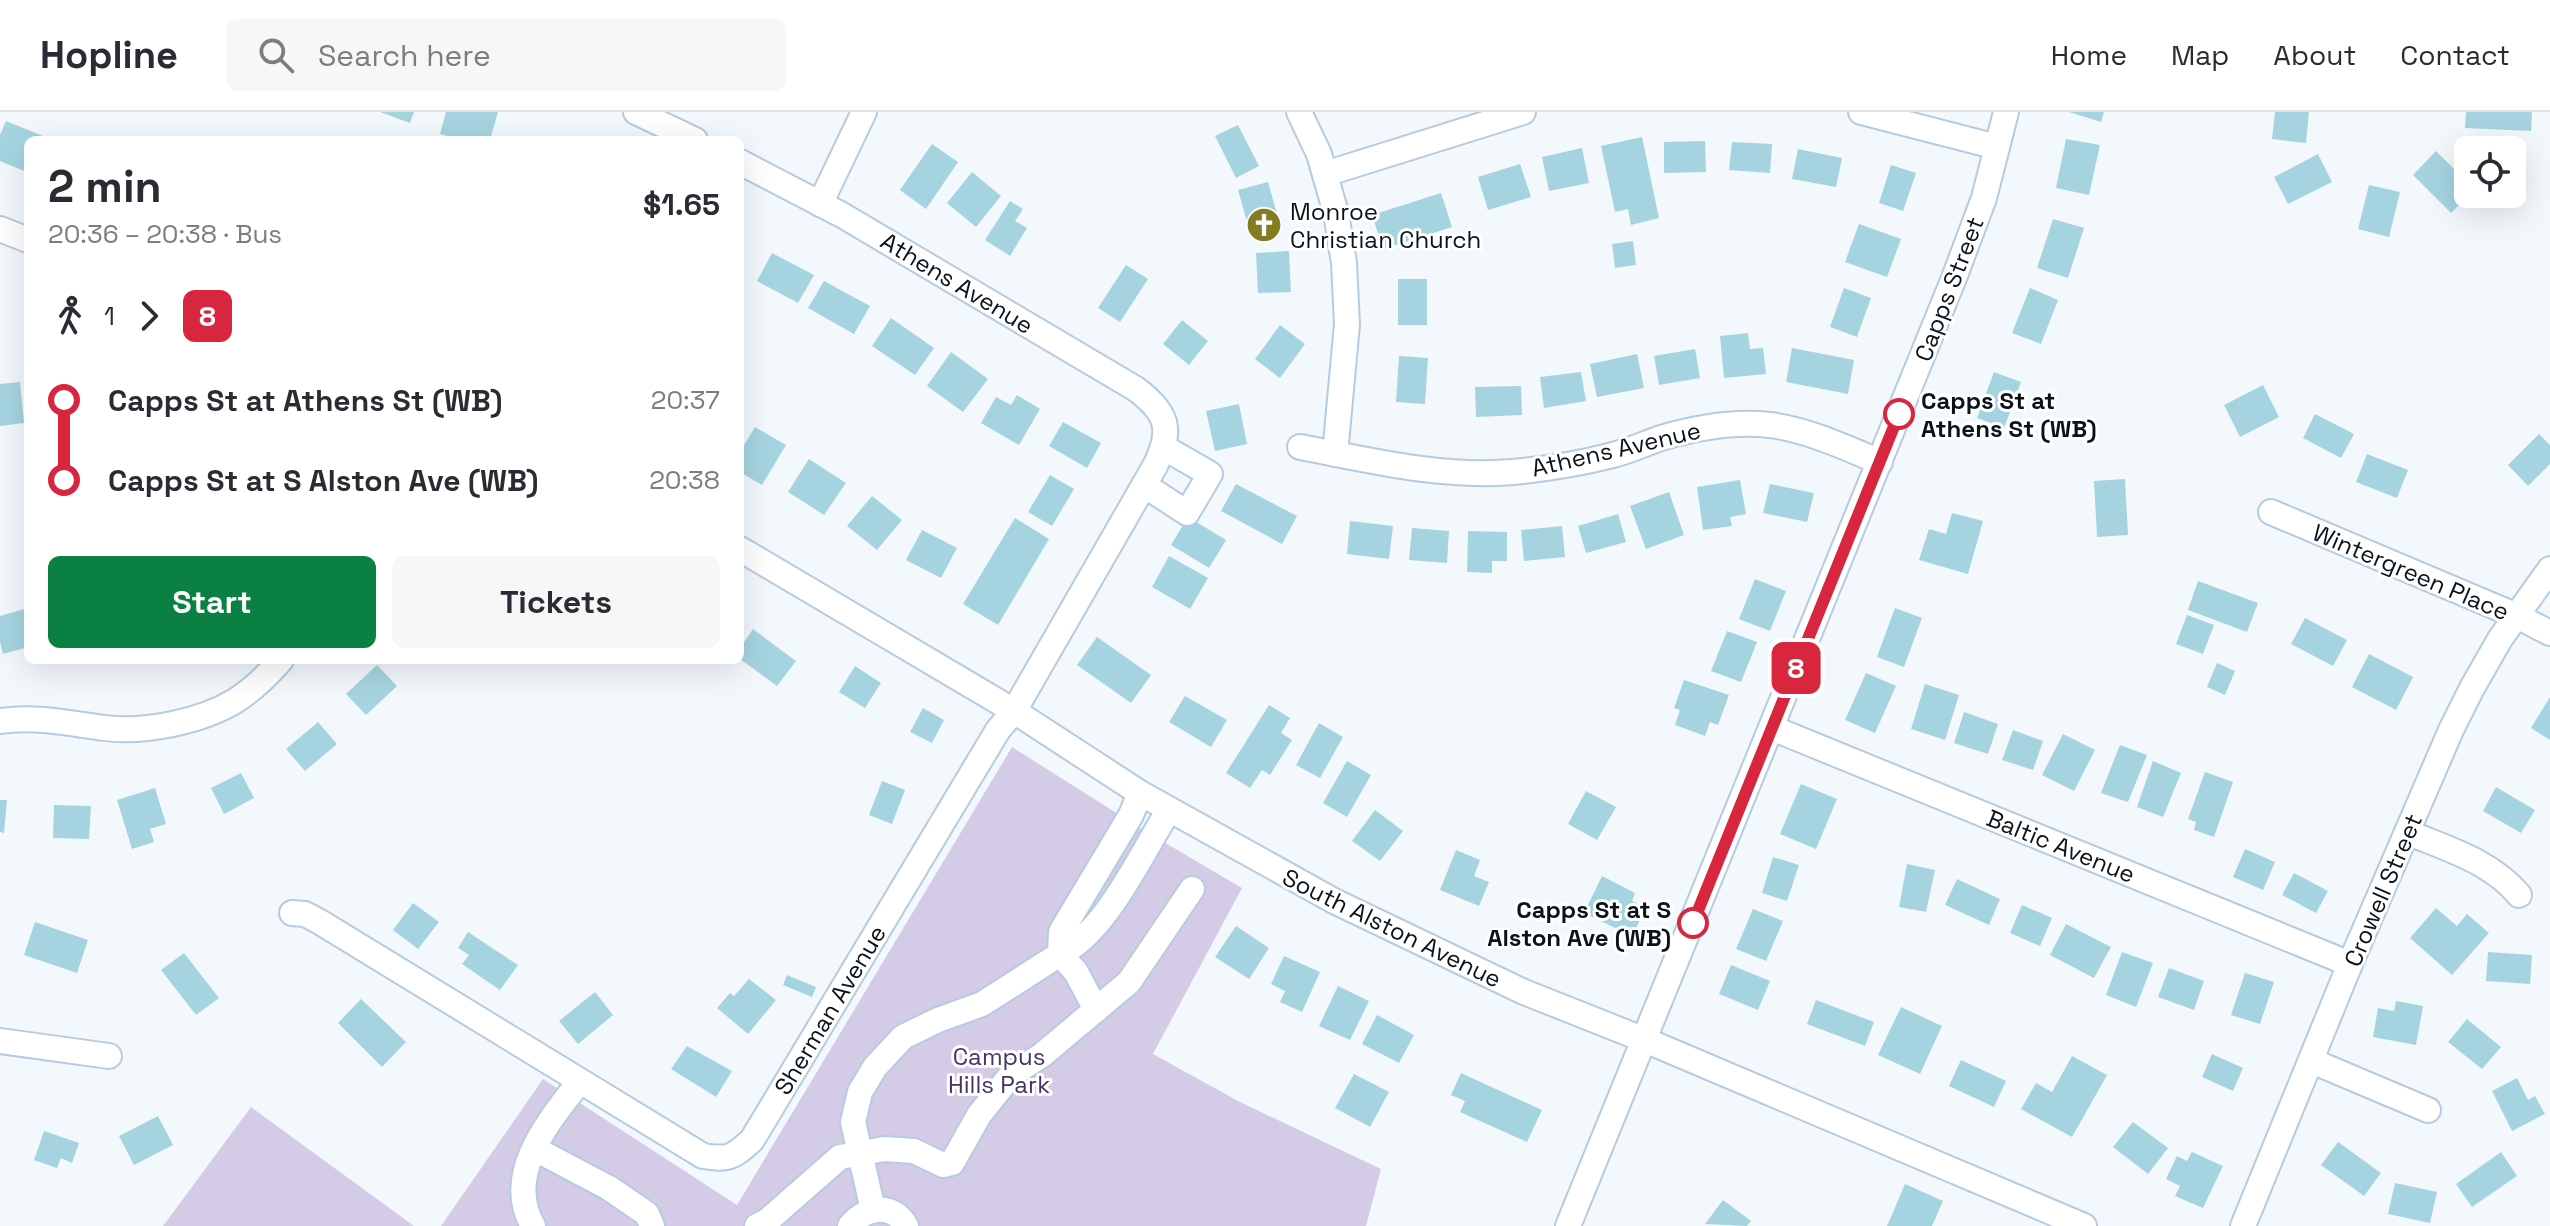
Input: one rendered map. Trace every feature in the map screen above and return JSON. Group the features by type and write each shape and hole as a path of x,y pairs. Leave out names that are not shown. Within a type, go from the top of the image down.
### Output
{"street":[{"path":"636,112 686,136"},
{"path":"820,204 864,112"},
{"path":"1299,112 1325,174 1336,213 1344,263 1347,324 1335,454"},
{"path":"1325,174 1523,112"},
{"path":"1861,112 1997,147"},
{"name":"Capps Street","path":"1568,1226 1954,278 1984,198 2006,112"},
{"name":"Athens Avenue","path":"744,164 820,204 1136,389 1154,403 1164,417"},
{"path":"0,229 24,238"},
{"name":"Sherman Avenue","path":"292,913 305,914 320,922 703,1156 723,1159 738,1153 752,1140 998,730 1014,711 1144,485 1166,437 1164,417"},
{"name":"Athens Avenue","path":"1300,447 1399,467 1514,472 1611,456 1664,437 1702,428 1742,424 1785,428 1821,438 1880,462"},
{"path":"1144,485 1187,513 1210,474 1163,447"},
{"name":"Wintergreen Place","path":"2271,512 2517,616 2550,633"},
{"name":"South Alston Avenue","path":"744,551 1014,711 1140,793 1302,885 1535,997 1645,1040 2084,1226"},
{"name":"Crowell Street","path":"2243,1226 2350,964 2472,688 2500,639 2550,569"},
{"path":"0,721 47,719 105,728 147,728 219,709 249,690 277,664"},
{"name":"Baltic Avenue","path":"1772,728 2350,964"},
{"path":"1096,1010 1076,972 1060,954 1061,932 1131,815 1140,793"},
{"path":"873,1210 853,1122 860,1092 875,1067 903,1037 982,1004 1073,948 1117,896 1169,810"},
{"path":"2407,832 2489,867 2507,880 2519,895"},
{"path":"757,1226 767,1221 840,1157 884,1149 914,1151 943,1165 952,1163 979,1115 1011,1075 1042,1055 1129,982 1192,889"},
{"path":"0,1041 109,1056"},
{"path":"2312,1061 2428,1110"},
{"path":"533,1226 525,1211 522,1187 541,1135 580,1081"},
{"path":"535,1149 609,1188 647,1214 652,1226"},
{"path":"850,1226 862,1214 873,1210 894,1213 906,1226"}],"green space":[{"name":"Campus Hills Park","path":"1012,747 1242,888 1153,1054 1238,1101 1381,1169 1366,1226 441,1226 543,1079 737,1205"},
{"path":"251,1107 414,1226 163,1226"}],"building":[{"path":"380,112 414,112 410,123"},
{"path":"446,112 498,112 491,136 440,134"},
{"path":"2069,112 2104,112 2101,122"},
{"path":"2275,112 2309,112 2306,143 2272,139"},
{"path":"2466,112 2532,112 2531,131 2465,128"},
{"path":"6,121 43,136 24,136 24,171 0,161 0,135"},
{"path":"1238,125 1259,166 1236,178 1215,136"},
{"path":"1642,137 1659,218 1631,225 1628,209 1615,212 1601,146"},
{"path":"2066,139 2100,145 2089,195 2056,188"},
{"path":"1705,141 1706,172 1664,173 1664,142"},
{"path":"1732,142 1772,144 1770,173 1729,170"},
{"path":"932,144 958,162 926,209 900,190"},
{"path":"1582,148 1589,183 1549,191 1542,157"},
{"path":"1798,149 1842,158 1836,187 1792,179"},
{"path":"2436,151 2454,169 2456,208 2451,213 2413,175"},
{"path":"2318,154 2332,182 2288,204 2274,177"},
{"path":"1520,164 1531,197 1488,210 1478,177"},
{"path":"1891,165 1916,173 1903,211 1879,203"},
{"path":"972,172 1001,196 976,227 947,203"},
{"path":"1268,182 1279,221 1249,229 1238,190"},
{"path":"2369,185 2400,192 2389,237 2358,229"},
{"path":"1441,193 1452,227 1383,249 1372,215"},
{"path":"1010,201 1023,209 1015,221 1027,228 1010,256 985,240"},
{"path":"2053,219 2084,228 2068,278 2037,268"},
{"path":"1859,224 1901,239 1887,277 1845,262"},
{"path":"1633,241 1636,265 1615,268 1612,244"},
{"path":"1289,251 1291,292 1258,293 1256,253"},
{"path":"772,253 814,275 798,303 757,281"},
{"path":"1126,265 1148,279 1120,322 1098,308"},
{"path":"1398,279 1427,279 1427,325 1398,325"},
{"path":"824,281 870,306 854,334 808,308"},
{"path":"1844,288 1871,298 1857,337 1830,327"},
{"path":"2030,288 2058,300 2041,344 2012,333"},
{"path":"891,318 934,348 915,375 872,346"},
{"path":"1182,320 1208,341 1189,365 1163,344"},
{"path":"1280,325 1305,344 1280,378 1255,359"},
{"path":"1748,333 1750,349 1763,348 1766,374 1724,378 1720,336"},
{"path":"1792,348 1854,360 1848,394 1786,382"},
{"path":"1695,349 1700,378 1659,385 1654,356"},
{"path":"951,352 988,379 963,412 927,386"},
{"path":"1637,354 1644,388 1597,397 1590,364"},
{"path":"1399,356 1428,358 1425,404 1396,402"},
{"path":"1581,372 1586,401 1544,408 1540,377"},
{"path":"1994,372 2021,382 2004,428 1977,418"},
{"path":"20,382 24,423 0,426 0,384"},
{"path":"2263,385 2279,417 2240,437 2224,405"},
{"path":"1521,386 1522,415 1476,417 1475,387"},
{"path":"1017,395 1040,409 1019,445 981,423 996,397 1011,405"},
{"path":"1239,404 1247,444 1215,451 1206,411"},
{"path":"2315,414 2354,434 2341,458 2303,438"},
{"path":"1063,422 1101,443 1087,468 1049,446"},
{"path":"755,427 786,445 762,485 744,474 744,445"},
{"path":"2539,434 2550,445 2550,464 2528,486 2508,465"},
{"path":"2367,454 2408,470 2397,498 2356,482"},
{"path":"809,459 846,483 824,515 788,492"},
{"path":"1050,475 1074,489 1052,526 1028,512"},
{"path":"2125,479 2128,535 2097,537 2094,481"},
{"path":"1740,480 1746,514 1730,517 1732,526 1703,530 1697,487"},
{"path":"1236,484 1297,516 1282,544 1221,511"},
{"path":"1770,484 1814,493 1807,522 1763,513"},
{"path":"1669,492 1684,535 1646,549 1630,506"},
{"path":"872,496 902,520 877,550 847,526"},
{"path":"1952,513 1983,521 1968,574 1919,560 1929,529 1946,534"},
{"path":"1618,514 1626,542 1586,553 1578,526"},
{"path":"1188,517 1226,540 1209,568 1171,545"},
{"path":"1015,518 1049,539 998,625 963,604"},
{"path":"1350,521 1393,526 1389,559 1347,554"},
{"path":"1562,526 1565,557 1524,561 1521,530"},
{"path":"1412,528 1449,531 1447,563 1409,560"},
{"path":"922,530 957,548 941,578 906,560"},
{"path":"1468,531 1507,532 1507,561 1492,561 1492,573 1467,572"},
{"path":"1169,556 1208,578 1190,609 1152,587"},
{"path":"1755,579 1786,591 1770,631 1739,619"},
{"path":"2198,581 2258,603 2247,632 2188,610"},
{"path":"1895,608 1922,618 1904,667 1877,657"},
{"path":"24,609 24,648 3,654 0,616"},
{"path":"2187,615 2214,625 2203,654 2176,644"},
{"path":"2305,618 2347,640 2333,666 2291,644"},
{"path":"753,629 796,661 777,686 744,662 744,642"},
{"path":"1727,631 1757,642 1741,682 1711,671"},
{"path":"1097,637 1151,675 1131,703 1077,665"},
{"path":"2369,654 2413,677 2396,710 2352,687"},
{"path":"2217,663 2235,671 2225,695 2207,687"},
{"path":"377,665 397,686 366,715 346,694"},
{"path":"855,666 881,683 865,708 839,692"},
{"path":"1866,673 1896,686 1875,733 1845,720"},
{"path":"1684,680 1729,695 1718,725 1710,722 1705,736 1675,725 1680,710 1674,708"},
{"path":"1925,684 1959,695 1945,740 1911,729"},
{"path":"1185,696 1227,720 1211,747 1169,722"},
{"path":"2550,697 2550,740 2531,728"},
{"path":"1269,705 1290,718 1281,733 1292,740 1270,775 1262,770 1250,788 1226,773"},
{"path":"923,708 944,720 932,743 910,732"},
{"path":"1964,712 1998,724 1988,754 1954,743"},
{"path":"318,722 337,744 305,771 286,749"},
{"path":"1319,723 1343,737 1320,778 1296,765"},
{"path":"2013,730 2043,741 2033,770 2002,760"},
{"path":"2063,734 2095,750 2074,791 2042,775"},
{"path":"2120,745 2147,755 2128,802 2101,793"},
{"path":"1347,761 1371,775 1347,817 1323,803"},
{"path":"2153,761 2181,773 2163,817 2137,807"},
{"path":"2205,772 2233,782 2214,837 2194,830 2196,822 2188,819"},
{"path":"241,773 254,798 224,814 211,788"},
{"path":"882,781 905,790 892,824 869,815"},
{"path":"1801,784 1837,799 1816,849 1780,834"},
{"path":"2496,787 2535,810 2521,833 2483,811"},
{"path":"155,788 166,824 150,829 154,842 132,849 117,800"},
{"path":"1586,791 1616,807 1597,840 1568,824"},
{"path":"0,800 7,800 4,833 0,832"},
{"path":"54,805 91,806 89,839 53,838"},
{"path":"1375,810 1403,831 1380,861 1352,841"},
{"path":"2245,849 2275,862 2263,890 2233,877"},
{"path":"1456,850 1480,860 1474,876 1489,882 1479,906 1440,890"},
{"path":"1773,857 1799,865 1787,901 1762,893"},
{"path":"1907,864 1935,870 1926,912 1899,907"},
{"path":"2294,873 2328,891 2316,913 2282,895"},
{"path":"1602,876 1635,893 1632,901 1646,908 1632,936 1584,913"},
{"path":"1957,879 2000,899 1989,925 1945,905"},
{"path":"413,903 439,922 418,949 393,930"},
{"path":"2022,905 2052,918 2040,946 2010,933"},
{"path":"2436,908 2457,926 2467,914 2489,933 2452,975 2410,938"},
{"path":"1753,909 1783,921 1766,961 1736,949"},
{"path":"35,922 88,940 77,973 24,955"},
{"path":"2066,924 2111,947 2094,978 2050,955"},
{"path":"1236,926 1269,948 1249,979 1215,957"},
{"path":"468,932 518,965 500,990 462,964 469,955 458,948"},
{"path":"2122,952 2153,963 2136,1007 2106,995"},
{"path":"2488,952 2532,955 2530,984 2486,981"},
{"path":"184,953 219,998 196,1015 161,970"},
{"path":"1284,956 1320,972 1302,1012 1280,1002 1285,991 1271,984"},
{"path":"1731,965 1770,981 1758,1010 1719,994"},
{"path":"2169,968 2204,981 2194,1010 2158,997"},
{"path":"2245,973 2274,982 2260,1024 2231,1015"},
{"path":"787,975 816,987 812,997 783,985"},
{"path":"749,979 776,1000 748,1034 717,1008 730,993 734,996"},
{"path":"1338,986 1369,1001 1350,1040 1319,1026"},
{"path":"595,992 613,1015 578,1044 559,1021"},
{"path":"361,999 406,1042 382,1067 338,1023"},
{"path":"1816,1000 1874,1022 1865,1046 1807,1024"},
{"path":"2396,1001 2423,1006 2416,1045 2373,1037 2378,1008 2394,1011"},
{"path":"1901,1007 1942,1026 1920,1074 1878,1055"},
{"path":"1377,1015 1414,1035 1399,1063 1362,1044"},
{"path":"2467,1019 2501,1047 2482,1069 2448,1042"},
{"path":"687,1046 732,1071 716,1097 671,1069"},
{"path":"2212,1054 2243,1068 2233,1091 2202,1077"},
{"path":"2072,1056 2107,1075 2072,1137 2021,1109 2036,1083 2052,1092"},
{"path":"1961,1060 2006,1081 1994,1107 1949,1086"},
{"path":"1461,1073 1542,1110 1527,1142 1460,1112 1465,1101 1451,1095"},
{"path":"1354,1074 1389,1092 1370,1127 1335,1108"},
{"path":"2517,1078 2528,1100 2535,1096 2545,1114 2512,1131 2492,1091"},
{"path":"158,1116 173,1145 134,1165 119,1136"},
{"path":"2133,1122 2168,1148 2148,1174 2113,1147"},
{"path":"44,1131 79,1143 72,1163 61,1158 57,1168 34,1160"},
{"path":"2338,1142 2381,1173 2364,1196 2321,1165"},
{"path":"2192,1152 2223,1166 2203,1208 2175,1196 2180,1186 2166,1179 2177,1156 2187,1161"},
{"path":"2501,1152 2517,1176 2472,1207 2456,1184"},
{"path":"2395,1183 2437,1192 2430,1223 2388,1214"},
{"path":"1905,1184 1943,1201 1932,1226 1887,1226"},
{"path":"1723,1200 1751,1221 1747,1226 1705,1224"}],"bus line":[{"name":"8","path":"1693,923 1899,414"}],"place":[{"name":"Monroe Christian Church","path":"1264,225"},
{"name":"Capps St at Athens St (WB)","path":"1899,414"},
{"name":"Capps St at S Alston Ave (WB)","path":"1693,923"}]}
